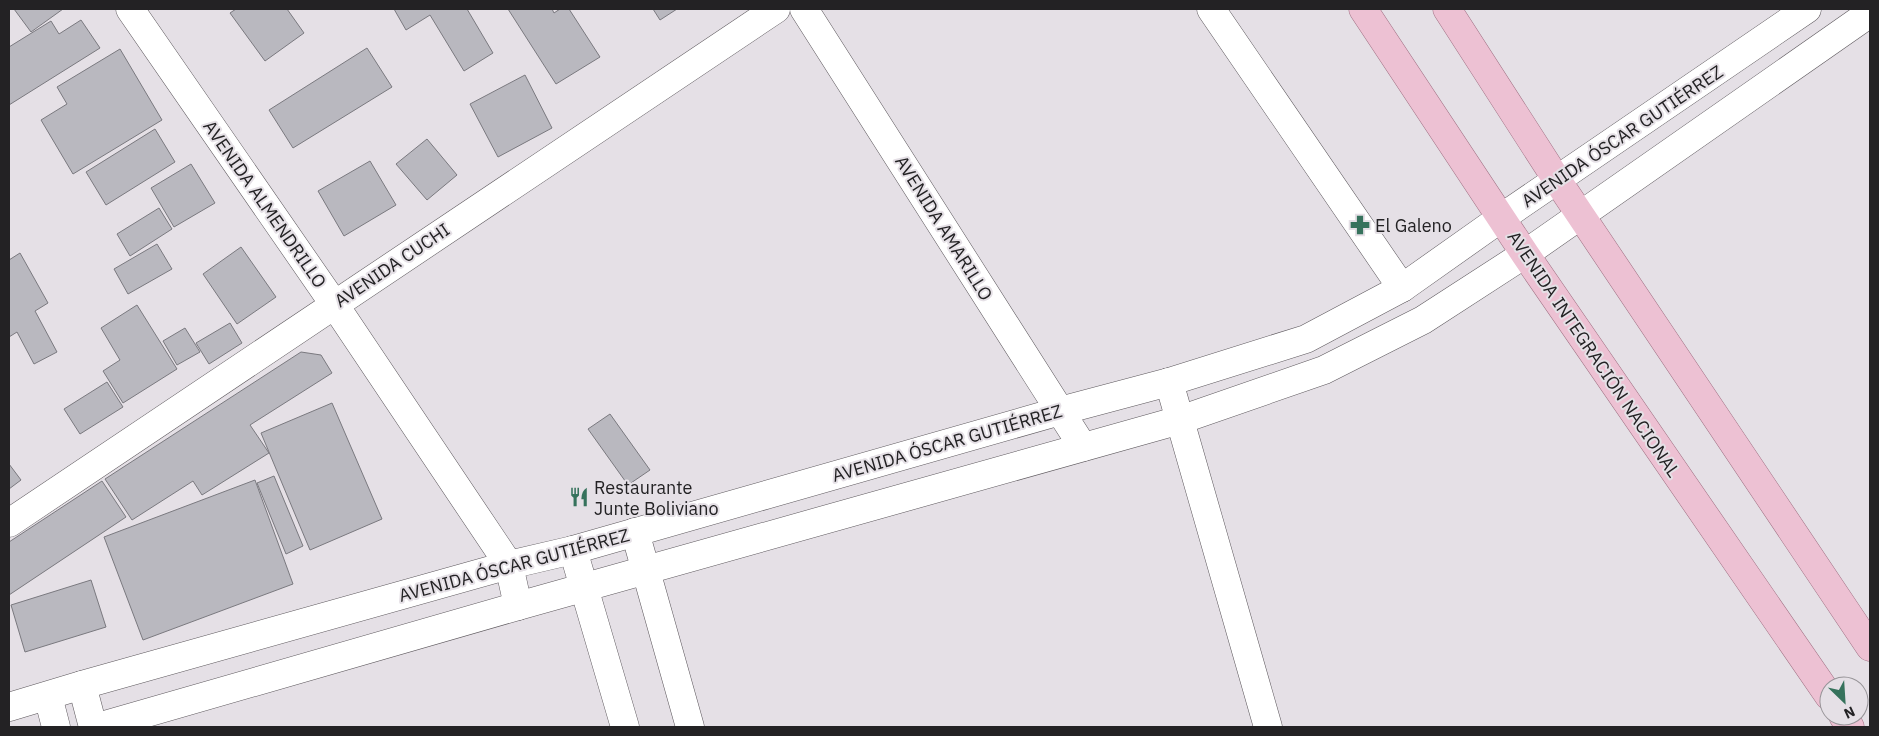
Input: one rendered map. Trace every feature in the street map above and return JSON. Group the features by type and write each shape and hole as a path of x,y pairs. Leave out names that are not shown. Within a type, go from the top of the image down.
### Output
{"main road":[{"name":"AVENIDA INTEGRACIÓN NACIONAL","path":"1363,9 1525,254 1819,681"},
{"path":"1447,9 1557,180 1870,647"}],"street":[{"name":"AVENIDA ALMENDRILLO","path":"130,9 334,304 509,566 518,606"},
{"name":"AVENIDA CUCHI","path":"9,523 776,9"},
{"name":"AVENIDA AMARILLO","path":"804,9 1084,447"},
{"path":"1211,9 1402,288"},
{"name":"AVENIDA ÓSCAR GUTIÉRREZ","path":"9,707 1169,382 1306,339 1402,288 1807,9"},
{"path":"98,727 518,606 1180,420 1324,370 1423,320 1525,254 1870,13"},
{"path":"1169,382 1268,727"},
{"path":"634,532 690,727"},
{"path":"573,550 625,727"},
{"path":"82,685 93,727"},
{"path":"48,696 56,727"}],"building":[{"path":"14,9 63,9 31,32"},
{"path":"236,9 287,9 304,33 265,61 230,13"},
{"path":"394,9 467,9 493,53 464,71 430,15 406,30"},
{"path":"508,9 552,9 554,13 560,9 569,9 600,57 556,84"},
{"path":"653,9 677,9 660,20"},
{"path":"81,20 100,48 9,105 9,47 51,21 59,34"},
{"path":"367,48 392,87 293,148 269,110"},
{"path":"120,49 162,120 73,174 41,120 67,104 57,87"},
{"path":"525,75 552,128 498,157 470,104"},
{"path":"155,129 175,162 106,205 86,172"},
{"path":"427,139 457,175 427,200 396,164"},
{"path":"370,161 396,205 344,236 318,191"},
{"path":"191,164 215,203 174,227 151,188"},
{"path":"159,208 172,229 130,256 117,234"},
{"path":"157,244 172,269 128,294 114,269"},
{"path":"241,247 276,297 237,324 203,274"},
{"path":"20,253 48,303 35,311 57,352 34,364 17,332 9,337 9,260"},
{"path":"137,305 177,369 123,403 103,371 120,360 101,328"},
{"path":"230,323 242,343 209,364 196,343"},
{"path":"185,328 200,352 177,365 163,341"},
{"path":"301,352 321,355 332,373 250,425 269,453 202,495 193,481 132,520 105,479"},
{"path":"107,382 123,407 80,434 64,409"},
{"path":"332,403 382,519 310,550 261,433"},
{"path":"610,414 650,470 628,485 588,429"},
{"path":"9,464 21,480 9,489"},
{"path":"274,476 303,546 286,554 257,483"},
{"path":"255,480 293,584 143,640 104,537"},
{"path":"102,481 126,517 9,595 9,542"},
{"path":"91,580 106,627 25,652 11,605"}],"place":[{"name":"El Galeno","path":"1360,225"},
{"name":"Restaurante Junte Boliviano","path":"579,497"}]}
